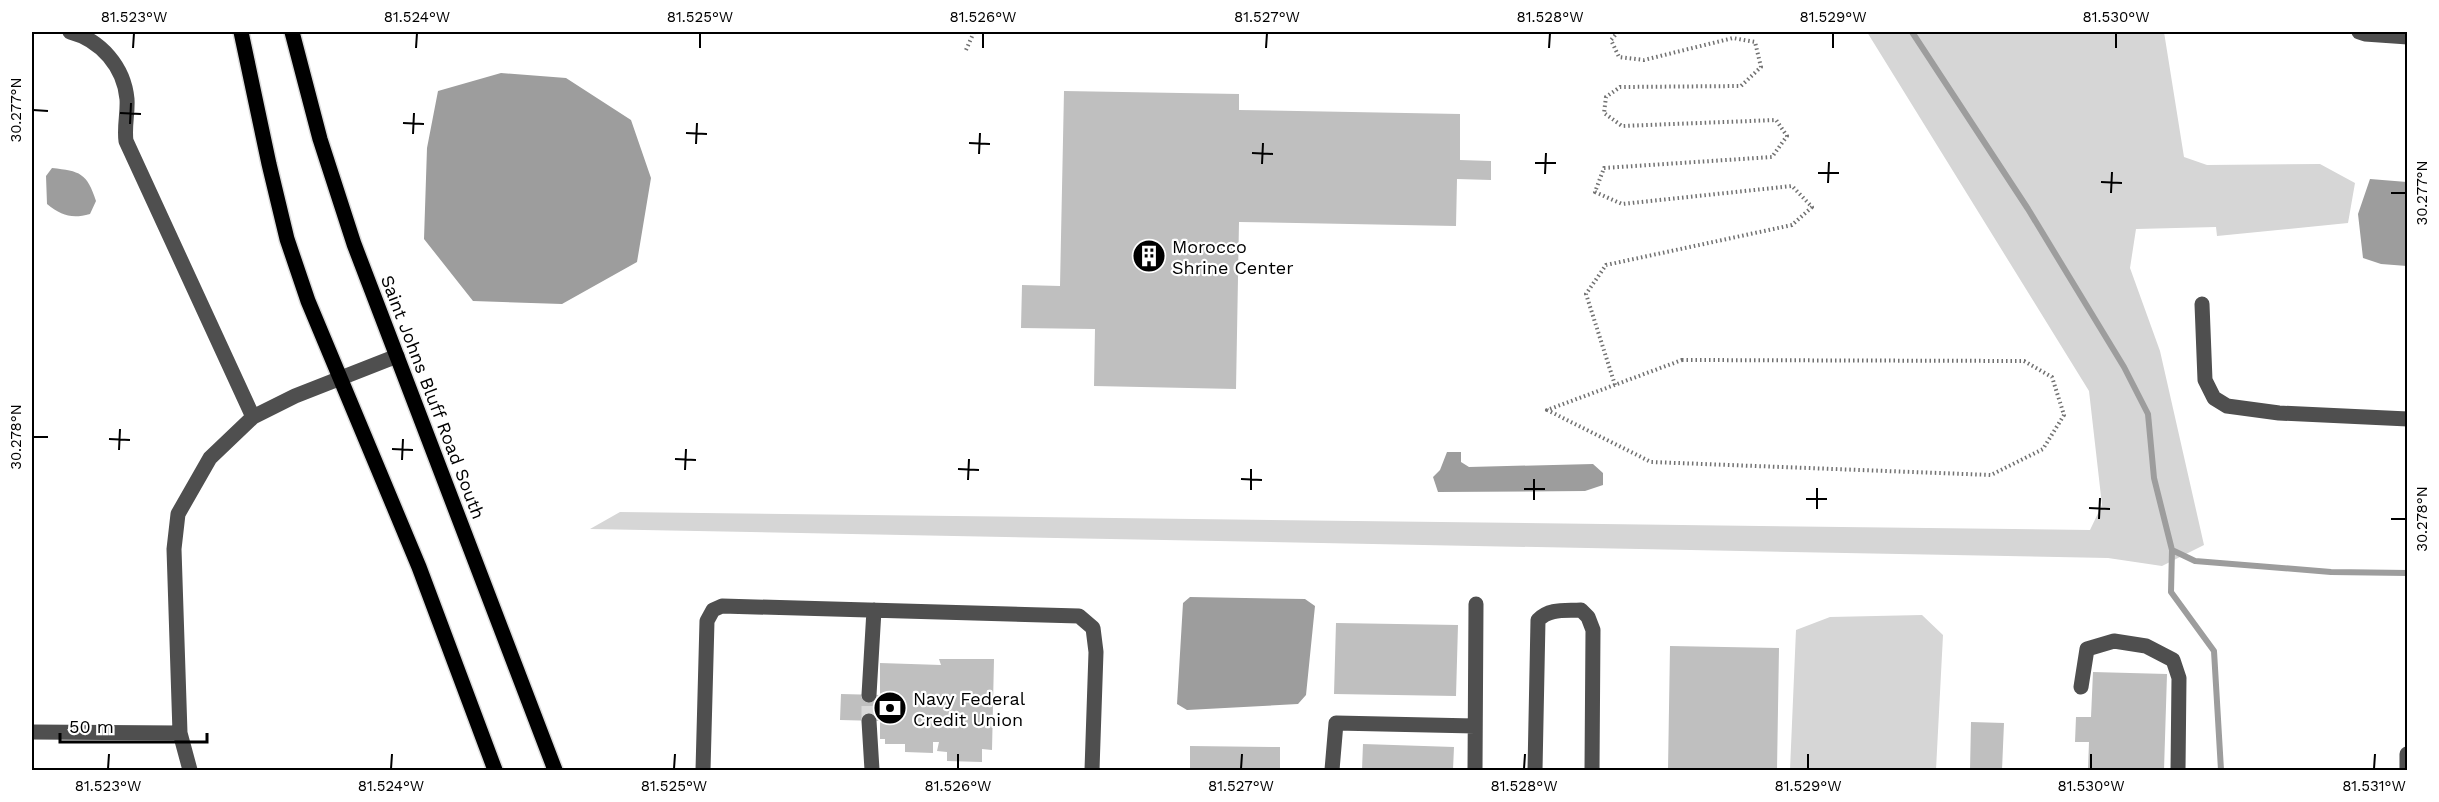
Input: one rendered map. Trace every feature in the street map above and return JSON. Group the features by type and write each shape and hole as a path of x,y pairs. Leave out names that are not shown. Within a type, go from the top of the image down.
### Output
{"main road":[{"path":"241,32 266,154 287,239 308,301 419,567 495,771"},
{"name":"Saint Johns Bluff Road South","path":"292,32 320,139 351,234 555,771"}],"street":[{"path":"70,32 97,44 112,58 127,99 124,128 126,141 253,417"},
{"path":"2359,32 2408,37"},
{"path":"2202,304 2205,380 2214,398 2227,406 2279,413 2408,419"},
{"path":"190,771 180,733 174,549 178,514 210,458 253,417 295,396 398,356"},
{"path":"1475,771 1476,604"},
{"path":"703,771 706,621 713,610 722,606 1079,616 1093,628 1096,652 1092,771"},
{"path":"869,695 874,610"},
{"path":"1535,771 1538,620 1545,613 1553,611 1581,610 1588,617 1593,630 1592,771"},
{"path":"2081,687 2087,649 2096,646 2114,641 2146,646 2173,660 2180,678 2178,771"},
{"path":"869,721 872,771"},
{"path":"1332,771 1336,723 1475,726"},
{"path":"32,732 180,733"},
{"path":"2406,771 2407,754"}],"path":[{"path":"966,50 974,32"},
{"path":"1615,385 1586,294 1606,265 1792,225 1812,207 1792,186 1622,204 1595,192 1604,168 1772,157 1787,136 1776,120 1622,126 1604,113 1605,97 1620,87 1741,86 1761,67 1755,42 1733,38 1644,60 1619,57 1611,40 1618,32"},
{"path":"1682,360 2024,361 2052,377 2064,415 2043,449 1991,475 1651,462 1547,410 1615,385 1682,360"}],"shaded area":[{"path":"1867,32 2164,32 2184,157 2207,165 2320,164 2355,183 2348,223 2217,236 2216,227 2136,229 2130,268 2160,351 2204,545 2162,566 2108,558 590,529 620,512 2090,530 2102,505 2089,391"},
{"path":"501,73 566,78 631,120 651,178 637,262 562,304 473,301 424,239 427,148 438,91"},
{"path":"52,168 76,172 86,179 96,201 90,214 67,215 47,204 46,176"},
{"path":"2370,179 2407,182 2407,266 2381,264 2363,258 2358,214"},
{"path":"1447,452 1461,452 1461,462 1469,467 1593,464 1603,473 1603,485 1585,491 1438,492 1433,477 1440,470"},
{"path":"1190,597 1305,599 1315,606 1306,695 1298,704 1187,710 1177,704 1183,603"},
{"path":"1922,615 1943,635 1936,770 1790,770 1796,630 1830,617"}],"building":[{"name":"Morocco Shrine Center","path":"1064,91 1239,94 1239,110 1460,114 1460,160 1491,161 1491,180 1457,179 1456,226 1239,222 1236,389 1094,386 1095,329 1021,328 1022,285 1060,286"},
{"path":"1336,623 1458,625 1456,696 1334,694"},
{"path":"1670,646 1779,648 1777,770 1668,770"},
{"path":"939,659 994,659 992,750 982,749 982,762 947,761 947,752 937,751 939,742 933,742 933,753 905,752 905,744 885,744 885,739 880,739 880,721 840,720 841,694 880,695 880,663 941,665"},
{"path":"2093,672 2167,674 2164,770 2088,770 2089,742 2075,742 2076,717 2091,717"},
{"path":"1971,722 2004,723 2002,770 1970,770"},
{"path":"1363,744 1454,747 1453,770 1362,770"},
{"path":"1190,746 1280,747 1280,770 1190,770"}],"waterway":[{"path":"1912,32 2028,209 2124,367 2148,414 2154,478 2172,550 2195,561 2331,572 2408,573"},
{"path":"2172,550 2171,592 2214,651 2221,770"}],"tunnel":[{"path":"869,695 869,721"}],"place":[{"name":"Morocco Shrine Center","path":"1149,256"},
{"name":"Navy Federal Credit Union","path":"890,708"}]}
